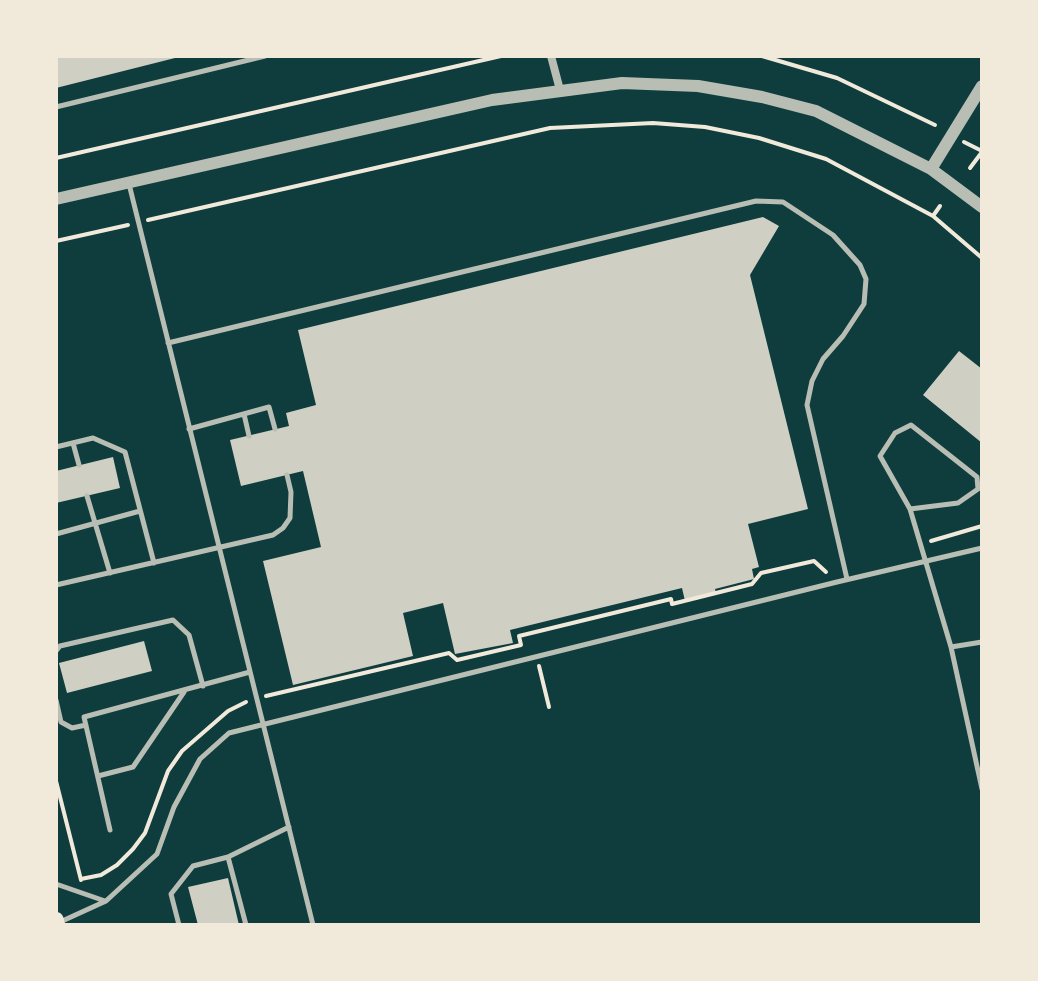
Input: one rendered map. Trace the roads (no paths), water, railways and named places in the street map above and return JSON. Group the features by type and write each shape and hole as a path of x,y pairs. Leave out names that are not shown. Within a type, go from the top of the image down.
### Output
{"street":[{"path":"551,56 560,90"},
{"path":"56,199 492,100 622,83 698,86 762,97 816,111 931,169 982,207"},
{"path":"931,169 982,86"}],"lane":[{"path":"56,107 265,56"},
{"path":"129,183 313,925"},
{"path":"168,343 756,201 783,202 833,235 860,265 866,279 864,304 823,359 812,381 807,405 847,579"},
{"path":"189,429 269,407 275,429"},
{"path":"244,414 249,436"},
{"path":"910,509 958,503 978,489 977,477 911,425 895,433 880,456 910,509 951,647 982,789"},
{"path":"56,447 93,438 125,452 154,563"},
{"path":"73,443 79,465"},
{"path":"56,585 273,535 290,518 291,492 287,475"},
{"path":"87,496 110,573"},
{"path":"56,534 140,511"},
{"path":"56,923 106,901 157,854 174,807 200,759 229,733 982,548"},
{"path":"56,651 60,646 173,620 189,635 203,686"},
{"path":"951,647 982,642"},
{"path":"110,830 84,717 250,672"},
{"path":"98,776 133,767 185,691"},
{"path":"56,700 61,722 72,728 86,725"},
{"path":"179,925 171,894 193,866 228,857 289,827"},
{"path":"228,857 246,925"},
{"path":"56,884 106,901"}]}
